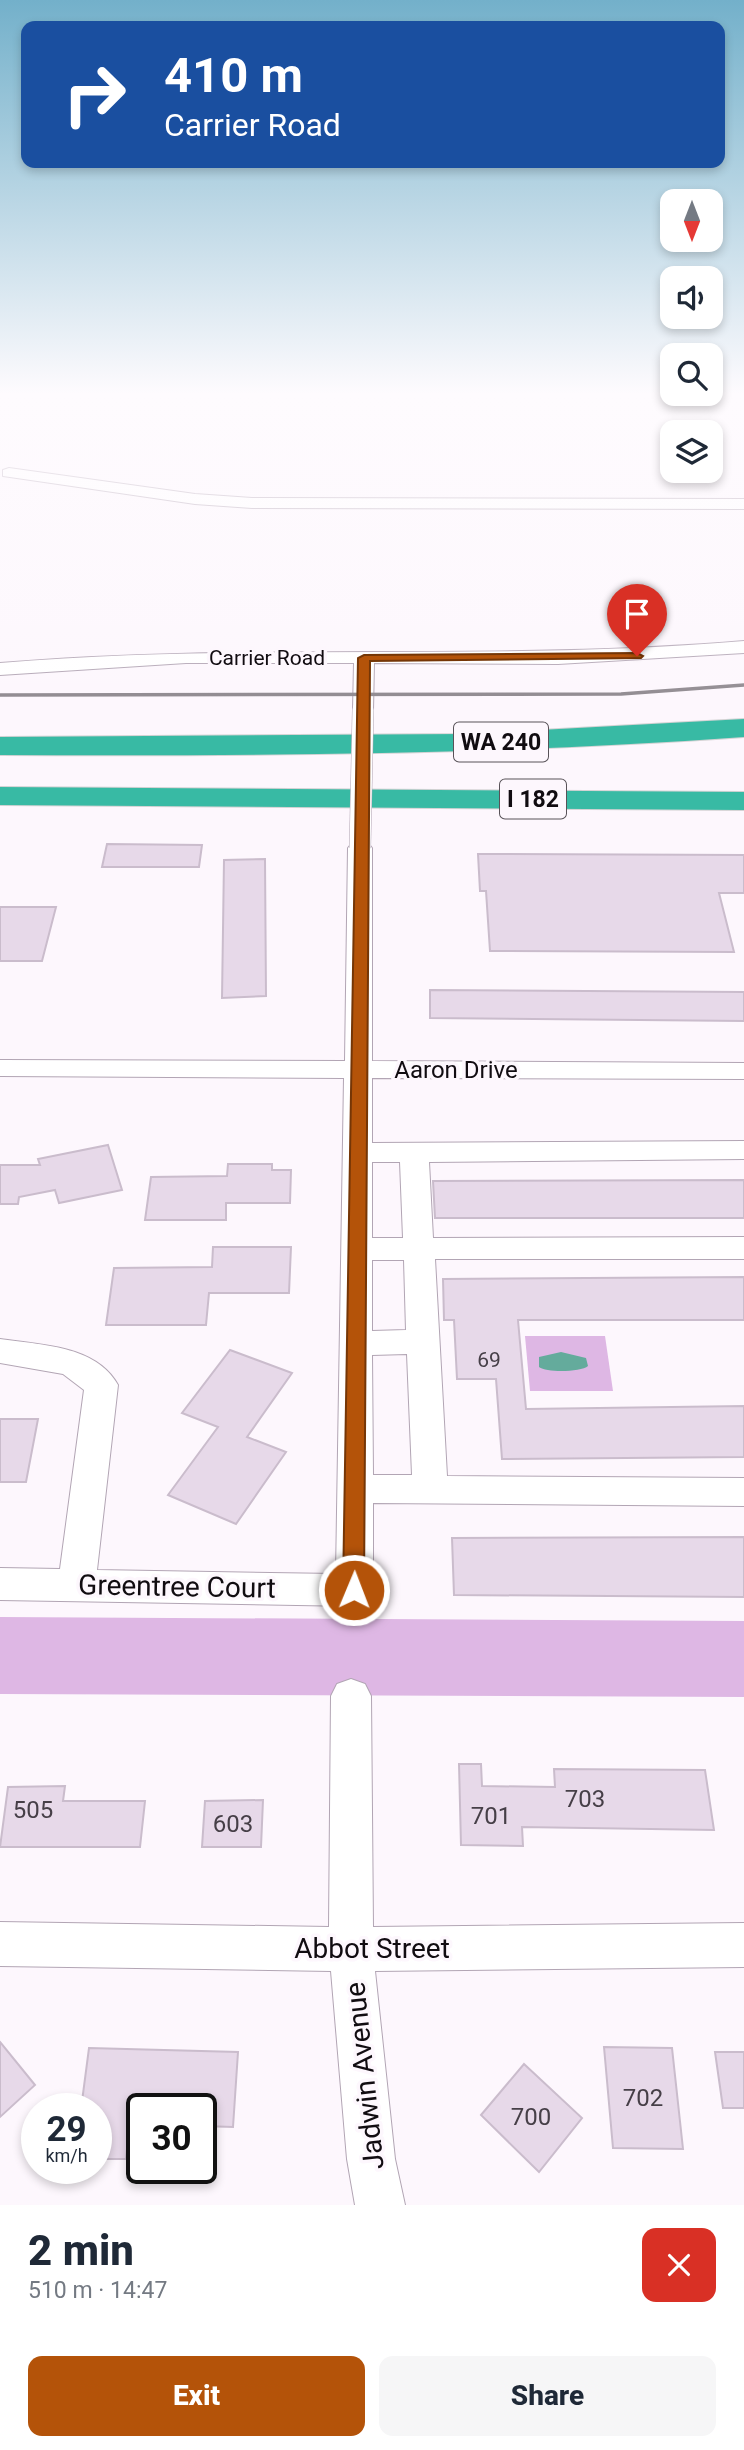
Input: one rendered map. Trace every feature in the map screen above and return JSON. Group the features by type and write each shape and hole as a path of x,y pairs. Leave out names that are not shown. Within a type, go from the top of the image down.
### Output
{"highway":[{"name":"WA 240","path":"257,747 557,740 744,728"},
{"name":"I 182","path":"0,746 257,747 476,754 744,755"},
{"name":"I 182","path":"0,796 744,801"},
{"path":"0,806 191,804 323,798"}],"street":[{"path":"187,498 252,503 744,505"},
{"name":"Carrier Road","path":"0,669 110,658 576,658 744,647"},
{"path":"364,658 360,848 356,1489 744,1492"},
{"name":"Aaron Drive","path":"0,1068 744,1072"},
{"path":"359,1153 744,1150"},
{"path":"414,1153 430,1490"},
{"path":"358,1249 744,1248"},
{"path":"357,1343 423,1342"},
{"path":"0,1351 72,1363 101,1385 77,1584"},
{"name":"Greentree Court","path":"0,1584 354,1590 356,1489"},
{"name":"Jadwin Avenue","path":"351,1696 351,1949 371,2160 380,2205"},
{"name":"Abbot Street","path":"0,1944 351,1949 744,1945"}],"shaded area":[{"path":"525,1336 605,1336 613,1391 530,1391"},
{"path":"561,1352 586,1358 588,1366 564,1371 539,1367 539,1357"},
{"path":"0,1617 744,1621 744,1697 0,1694"}],"building":[{"path":"107,844 202,845 199,867 102,867"},
{"path":"478,854 744,855 744,893 719,893 734,952 490,951 486,891 480,891"},
{"path":"265,859 266,996 222,998 224,860"},
{"path":"0,907 56,907 42,961 0,961"},
{"path":"430,990 744,992 744,1021 430,1018"},
{"path":"108,1145 122,1190 59,1203 55,1190 19,1197 18,1204 0,1204 0,1165 40,1165 38,1159"},
{"path":"228,1164 272,1164 272,1170 291,1170 290,1203 226,1203 226,1220 145,1220 151,1177 227,1176"},
{"path":"744,1180 744,1218 435,1218 433,1181"},
{"path":"213,1247 291,1247 289,1293 209,1293 206,1325 106,1325 114,1268 212,1267"},
{"path":"744,1277 744,1320 518,1320 526,1409 744,1406 744,1457 502,1459 496,1379 457,1379 454,1320 444,1320 443,1279"},
{"path":"230,1350 292,1373 247,1437 286,1452 236,1524 168,1495 218,1427 182,1413"},
{"path":"0,1419 38,1419 26,1482 0,1482"},
{"path":"744,1537 744,1597 454,1595 452,1538"},
{"path":"459,1764 481,1764 482,1786 555,1787 554,1769 705,1770 714,1830 522,1827 523,1846 461,1845"},
{"path":"65,1786 63,1801 145,1801 140,1847 0,1847 8,1787"},
{"path":"263,1800 261,1847 202,1847 205,1801"},
{"path":"0,2042 35,2085 26,2093 21,2093 21,2098 0,2117"},
{"path":"604,2047 672,2048 683,2149 613,2148"},
{"path":"89,2048 238,2052 233,2127 217,2126 217,2093 126,2093 126,2159 112,2159 112,2093 83,2093"},
{"path":"715,2052 744,2052 744,2108 723,2108"},
{"path":"524,2064 582,2118 539,2172 481,2115"}],"railway":[{"path":"0,695 621,694 744,685"}],"route":[{"path":"354,1590 364,658 542,659 637,656"}]}
